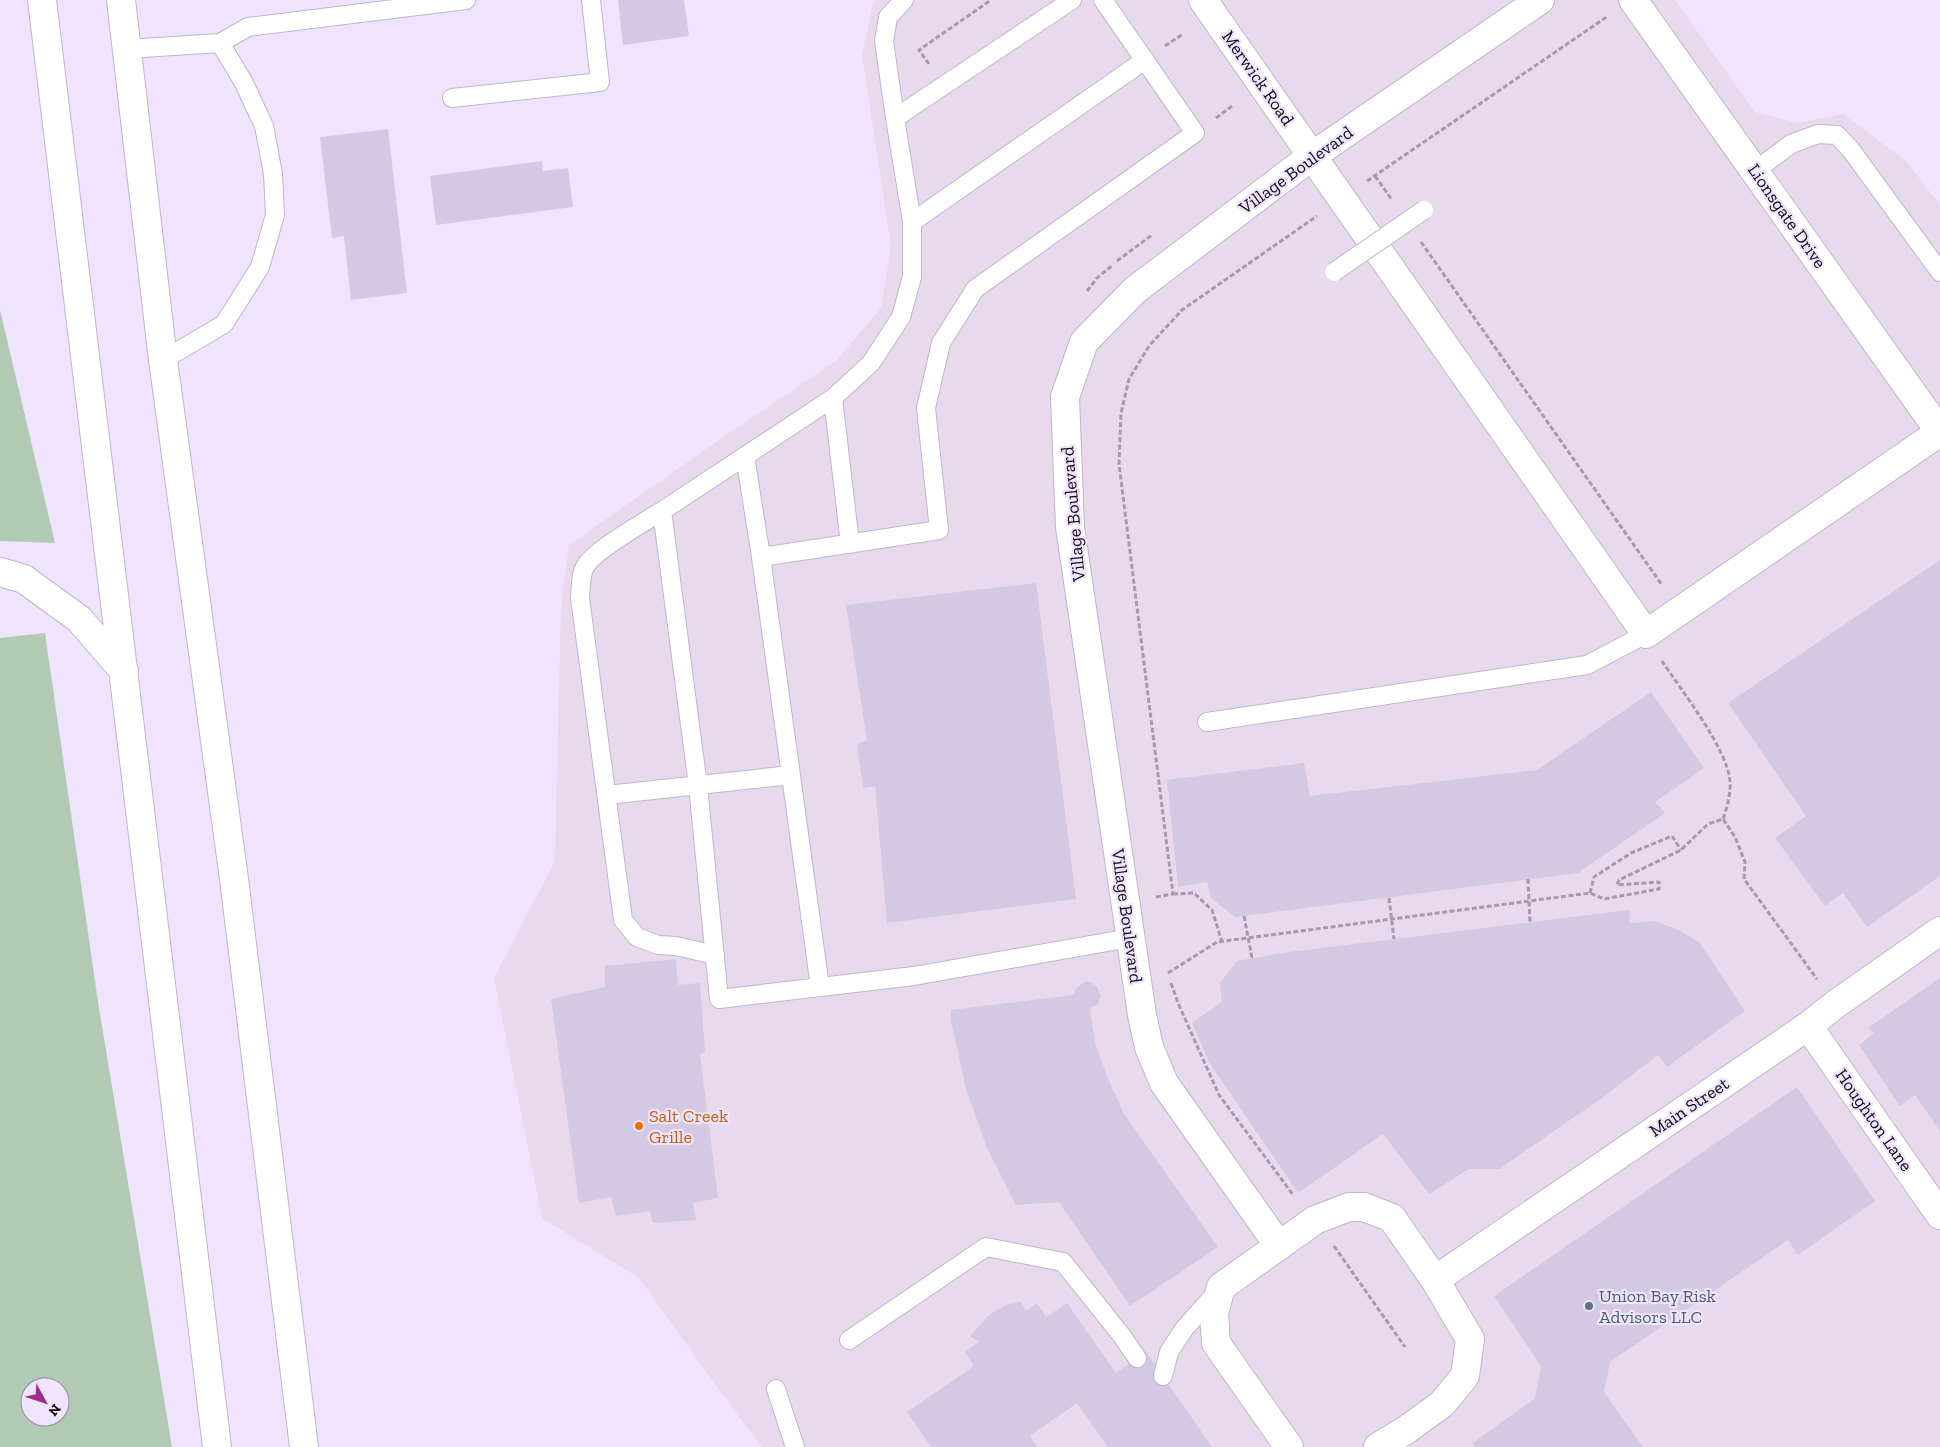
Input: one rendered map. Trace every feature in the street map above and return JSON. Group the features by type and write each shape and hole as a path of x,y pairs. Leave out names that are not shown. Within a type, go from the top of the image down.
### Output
{"main road":[{"path":"42,0 217,1447"},
{"path":"121,0 163,360 234,879 304,1447"},
{"name":"Merwick Road","path":"1203,0 1652,644"},
{"name":"Village Boulevard","path":"1279,1246 1164,1083 1149,1047 1130,938 1070,526 1065,397 1084,342 1135,290 1312,156 1540,0"},
{"name":"Lionsgate Drive","path":"1622,7 1755,171 1940,432"},
{"path":"1652,644 1680,611 1940,432"},
{"path":"0,572 24,579 79,619 124,671"},
{"name":"Main Street","path":"1435,1280 1808,1026 1836,1004 1940,931"},
{"name":"Houghton Lane","path":"1808,1026 1940,1215"},
{"path":"1289,1447 1216,1343 1214,1313 1221,1287 1315,1220 1348,1206 1364,1206 1392,1218 1435,1280 1470,1339 1465,1376 1442,1404 1412,1438 1378,1447"}],"lane":[{"path":"127,49 220,43 248,26 466,0"},
{"path":"452,98 600,82 591,0"},
{"path":"715,954 651,942 637,937 623,920 608,795 580,598 582,578 586,565 599,552 833,398 871,363 901,317 912,277 912,222 884,41 888,17 904,0"},
{"path":"895,118 1072,0"},
{"path":"761,557 939,530 926,408 941,343 975,289 1195,133 1103,0"},
{"path":"163,360 224,324 260,267 275,215 273,174 264,126 244,83 220,43"},
{"path":"912,222 1145,60"},
{"path":"1755,171 1791,144 1818,134 1837,135 1851,150 1940,272"},
{"path":"1334,272 1424,210"},
{"path":"833,398 850,544"},
{"path":"744,456 761,557 820,987"},
{"path":"662,511 698,786 719,998 914,976 1130,938"},
{"path":"1207,722 1587,665 1652,644"},
{"path":"608,795 791,775"},
{"path":"849,1340 986,1247 1063,1262 1122,1336 1137,1358"},
{"path":"1163,1376 1169,1352 1184,1330 1221,1287"},
{"path":"776,1389 795,1447"}],"path":[{"path":"944,86 919,50 991,0"},
{"path":"1173,894 1119,464 1121,413 1129,379 1149,346 1182,310 1622,7"},
{"path":"1375,176 1392,200"},
{"path":"1086,293 1097,278 1155,233"},
{"path":"1420,240 1680,611"},
{"path":"1652,644 1719,747 1730,781 1724,819 1735,837 1746,862 1744,879 1836,1004"},
{"path":"1167,973 1216,942 1590,893 1604,899 1659,889 1659,882 1617,886 1618,880 1681,850 1708,824 1724,819"},
{"path":"1590,893 1594,877 1631,853 1672,836 1681,850"},
{"path":"1528,879 1530,922"},
{"path":"1155,902 1156,897 1194,893 1212,910 1222,942"},
{"path":"1389,898 1394,939"},
{"path":"1244,916 1252,958"},
{"path":"1164,965 1178,1003 1218,1095 1295,1197 1304,1205 1406,1347"}],"shaded area":[{"path":"875,0 1675,0 1755,112 1798,123 1843,114 1907,162 1940,205 1940,1447 762,1447 639,1278 542,1218 494,978 555,861 561,605 569,545 836,361 881,308 891,246 862,55"}],"green space":[{"path":"0,310 55,543 0,541"},
{"path":"45,633 98,1002 172,1447 0,1447 0,638"}],"building":[{"path":"618,0 684,0 689,36 623,45"},
{"path":"388,129 407,293 351,300 344,236 332,238 320,137"},
{"path":"542,161 543,171 568,168 573,207 436,225 430,176"},
{"path":"1940,560 1940,876 1867,927 1843,893 1825,906 1775,838 1806,816 1728,703"},
{"path":"1036,583 1076,899 887,923 875,786 863,788 857,745 867,740 846,605"},
{"path":"1651,692 1704,768 1655,802 1665,813 1578,873 1235,917 1211,898 1207,882 1178,887 1167,780 1304,763 1310,796 1537,770"},
{"path":"1629,910 1630,923 1654,921 1679,930 1700,943 1745,1011 1667,1067 1658,1055 1602,1098 1499,1169 1469,1169 1429,1194 1383,1134 1298,1193 1209,1062 1192,1023 1222,1002 1220,983 1237,961 1289,952"},
{"name":"Salt Creek Grille","path":"676,959 678,985 700,983 705,1051 700,1055 718,1198 693,1203 696,1220 653,1223 650,1211 616,1216 611,1197 579,1203 551,999 605,987 605,966"},
{"path":"1940,978 1940,1131 1915,1095 1900,1106 1859,1045 1874,1033 1868,1028"},
{"path":"1087,981 1097,986 1101,997 1097,1005 1090,1008 1095,1043 1124,1114 1218,1247 1130,1306 1059,1202 1016,1205 987,1148 966,1089 951,1021 951,1010 1073,995 1077,987"},
{"path":"1797,1087 1875,1201 1798,1255 1788,1240 1610,1362 1604,1392 1643,1447 1475,1447 1473,1443 1535,1398 1541,1366 1494,1296"},
{"path":"1021,1302 1026,1311 1037,1303 1046,1317 1067,1303 1116,1373 1146,1352 1212,1447 1108,1447 1077,1403 1030,1436 1037,1446 1035,1447 931,1447 907,1412 974,1366 965,1352 979,1342 970,1336 989,1315 1006,1305"}],"place":[{"name":"Salt Creek Grille","path":"639,1126"},
{"name":"Union Bay Risk Advisors LLC","path":"1589,1306"}]}
